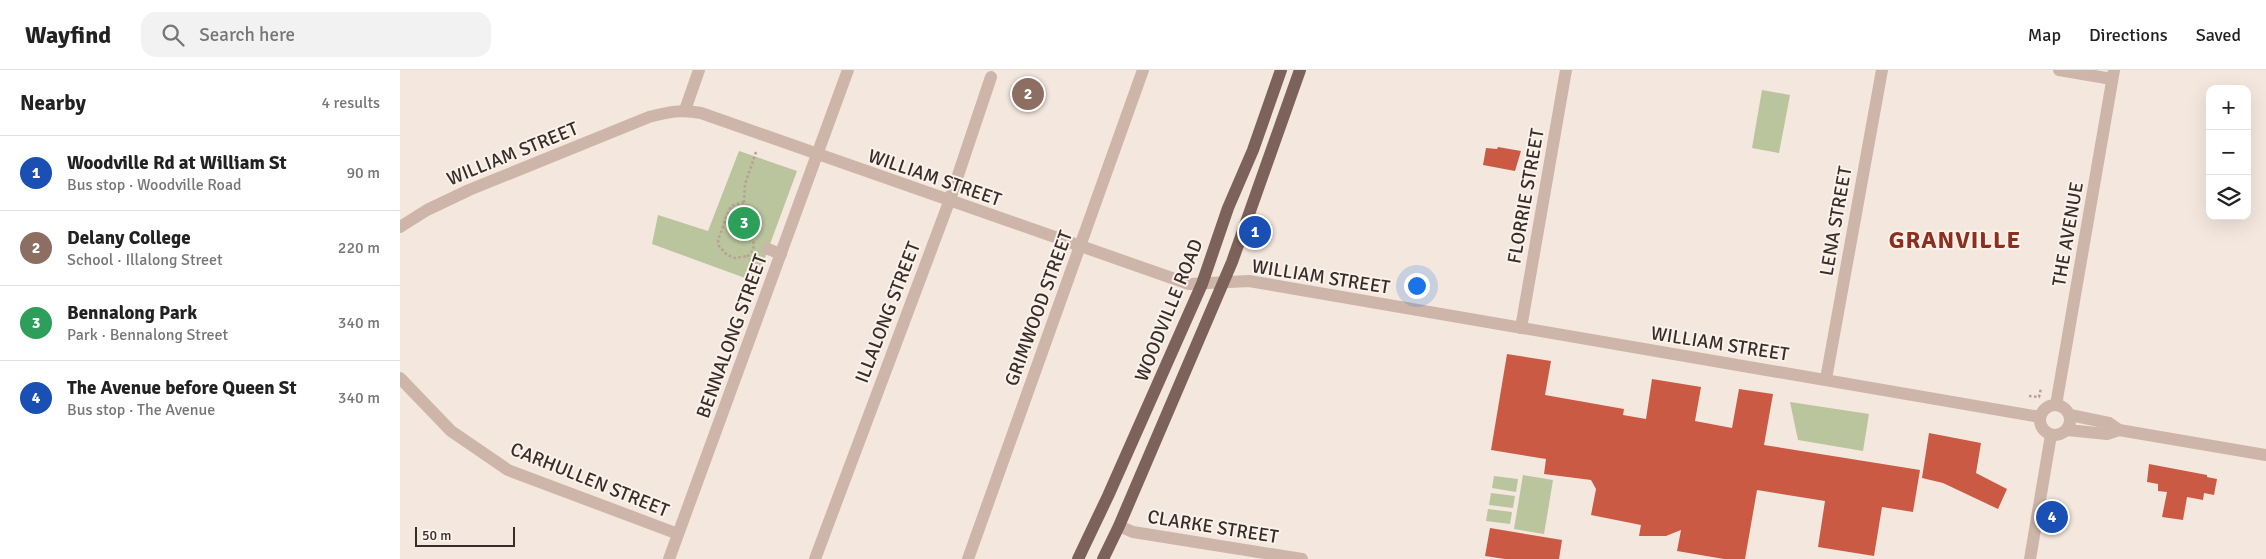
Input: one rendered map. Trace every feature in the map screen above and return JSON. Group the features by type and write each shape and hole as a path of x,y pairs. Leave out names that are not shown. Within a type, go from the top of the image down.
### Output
{"main road":[{"name":"WOODVILLE ROAD","path":"1078,559 1202,284 1228,208 1253,150 1281,70"},
{"name":"WOODVILLE ROAD","path":"1103,559 1120,526 1224,282 1300,70"}],"street":[{"path":"685,110 699,70"},
{"name":"BENNALONG STREET","path":"669,559 848,70"},
{"name":"GRIMWOOD STREET","path":"968,559 1143,70"},
{"name":"FLORRIE STREET","path":"1521,328 1566,70"},
{"name":"LENA STREET","path":"1826,379 1882,70"},
{"path":"2059,70 2113,75"},
{"name":"THE AVENUE","path":"2056,405 2113,75"},
{"name":"ILLALONG STREET","path":"815,559 949,202 991,77"},
{"name":"WILLIAM STREET","path":"400,227 427,210 469,190 649,117 675,110 685,110 701,113 949,202 1189,284 1256,282 2040,417"},
{"path":"768,249 782,254"},
{"name":"CARHULLEN STREET","path":"400,378 450,431 508,470 678,534"},
{"path":"2067,430 2071,420 2066,409 2056,405 2048,406 2040,417 2043,430 2051,435 2057,436 2067,430 2107,434 2118,430"},
{"path":"2070,415 2108,423 2118,430 2266,455"},
{"path":"2030,559 2051,435"},
{"name":"CLARKE STREET","path":"1120,526 1133,532 1302,559"}],"path":[{"path":"744,202 731,206 718,240 719,246 727,255 736,258 748,256 754,247 754,242 748,228 752,212 744,202 745,184 756,152"},
{"path":"748,256 752,262 763,269"},
{"path":"2029,396 2038,398 2042,388"}],"green space":[{"path":"1762,90 1790,95 1779,153 1752,148"},
{"path":"739,151 797,171 756,282 652,244 658,215 708,231"},
{"path":"1790,402 1869,414 1863,451 1798,440"},
{"path":"1523,475 1553,480 1544,534 1514,529"},
{"path":"1494,476 1518,479 1516,492 1492,488"},
{"path":"1491,493 1515,496 1513,508 1489,505"},
{"path":"1488,509 1512,512 1510,524 1486,521"}],"building":[{"path":"1498,147 1521,151 1515,171 1483,165 1486,148 1497,149"},
{"path":"1507,354 1551,361 1545,395 1624,409 1623,415 1646,419 1652,379 1701,387 1695,421 1732,428 1739,389 1773,394 1764,445 1920,470 1913,512 1882,507 1874,556 1818,547 1825,501 1757,490 1745,559 1724,559 1677,551 1681,530 1666,536 1639,536 1641,525 1591,515 1596,489 1591,480 1544,474 1546,459 1491,450"},
{"path":"1929,433 1981,443 1976,473 2007,489 1998,509 1943,483 1922,478"},
{"path":"2149,464 2207,475 2207,477 2217,479 2214,495 2204,493 2203,500 2187,497 2183,520 2162,517 2167,492 2158,491 2158,484 2147,482"},
{"path":"1490,528 1562,540 1559,559 1505,559 1485,556"}],"place":[{"name":"Delany College","path":"1028,94"},
{"name":"Bennalong Park","path":"744,223"},
{"name":"Woodville Rd at William St","path":"1255,232"},
{"name":"The Avenue before Queen St","path":"2052,517"}],"district":[{"name":"GRANVILLE","path":"1955,240"}]}
